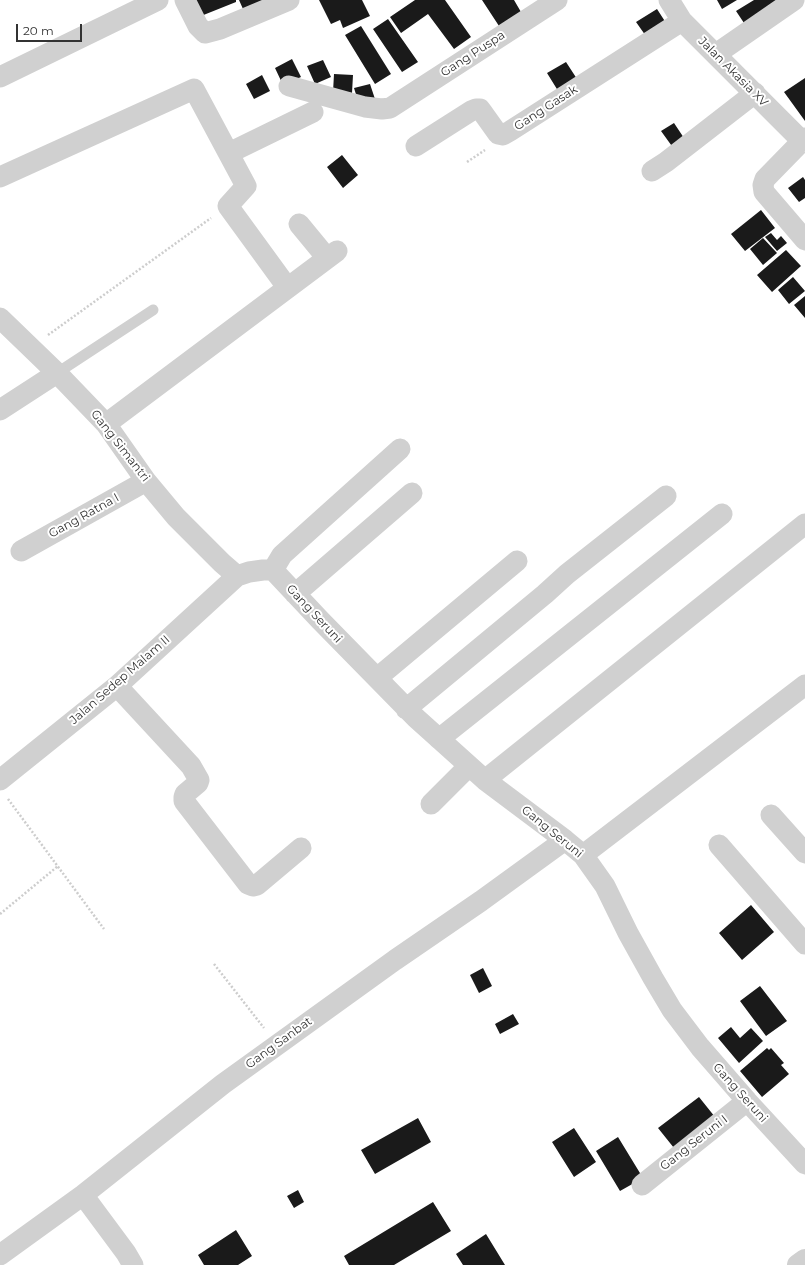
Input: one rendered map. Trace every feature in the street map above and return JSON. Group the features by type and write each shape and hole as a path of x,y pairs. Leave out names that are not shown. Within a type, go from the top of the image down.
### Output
{"street":[{"path":"0,77 158,0"},
{"path":"185,0 198,26 205,32 220,29 289,0"},
{"name":"Gang Puspa","path":"289,86 365,107 382,109 390,108 557,0"},
{"name":"Jalan Akasia XV","path":"669,0 682,21 803,140"},
{"path":"716,54 794,0"},
{"name":"Gang Gasak","path":"416,146 476,109 483,113 498,134 503,135 682,21"},
{"path":"0,177 194,89 246,186 228,206 287,287"},
{"path":"652,171 666,162 755,93"},
{"path":"229,153 313,112"},
{"path":"803,140 765,179 763,185 764,192 805,240"},
{"path":"106,424 332,254 299,224"},
{"name":"Gang Simantri","path":"0,318 57,373 106,424 146,481 176,517 237,576"},
{"path":"0,410 57,373"},
{"path":"237,576 249,572 273,570 282,555 400,449"},
{"name":"Gang Ratna I","path":"21,551 146,481"},
{"path":"295,594 412,493"},
{"path":"406,709 573,569 666,496"},
{"path":"439,738 722,514"},
{"path":"485,780 805,524"},
{"path":"377,678 517,561"},
{"name":"Gang Seruni","path":"273,570 406,709 485,780 583,855 605,886 628,933 672,1010 700,1047 805,1164"},
{"name":"Jalan Sedep Malam II","path":"2,787 117,686 237,576"},
{"path":"583,855 805,685"},
{"path":"117,686 191,766 199,780 191,790 185,794 184,801 248,884 253,886 257,885 301,848"},
{"path":"431,804 470,766"},
{"path":"771,815 805,853"},
{"name":"Gang Sanbat","path":"0,1255 83,1195 276,1044 481,901 565,840"},
{"path":"719,845 805,944"},
{"name":"Gang Seruni I","path":"642,1185 747,1101"},
{"path":"83,1195 133,1265"}],"lane":[{"path":"57,373 153,310"}],"path":[{"path":"30,348 228,206"},
{"path":"2,787 104,929"},
{"path":"0,914 58,866"},
{"path":"214,964 276,1044"}],"building":[{"path":"189,0 236,0 236,2 196,18"},
{"path":"239,0 264,0 243,9"},
{"path":"319,0 362,0 370,16 343,28 340,20 331,24"},
{"path":"415,0 445,0 471,37 454,49 428,14 401,33 390,17"},
{"path":"482,0 514,0 521,12 499,26"},
{"path":"717,0 737,0 722,9"},
{"path":"754,0 780,0 744,23 736,11"},
{"path":"657,9 668,26 648,39 636,22"},
{"path":"388,19 418,62 402,72 373,29"},
{"path":"361,26 391,74 375,84 345,35"},
{"path":"292,59 301,77 283,85 275,68"},
{"path":"323,60 331,77 315,84 307,66"},
{"path":"566,62 579,82 560,94 547,73"},
{"path":"334,74 353,75 352,93 333,92"},
{"path":"262,75 270,91 254,99 246,84"},
{"path":"805,78 805,121 784,92"},
{"path":"370,84 375,99 359,104 354,88"},
{"path":"674,123 686,141 674,149 661,131"},
{"path":"342,155 358,175 343,188 327,167"},
{"path":"803,177 805,180 805,198 799,202 788,188"},
{"path":"761,210 775,228 745,251 731,234"},
{"path":"771,233 777,240 781,236 787,243 777,251 765,237"},
{"path":"763,238 777,253 763,265 750,249"},
{"path":"786,250 801,266 772,292 757,275"},
{"path":"793,277 805,291 789,304 778,290"},
{"path":"805,296 805,318 794,305"},
{"path":"751,905 774,932 742,960 719,933"},
{"path":"483,968 492,986 479,993 470,975"},
{"path":"760,986 787,1021 766,1036 740,1001"},
{"path":"513,1014 519,1024 500,1034 495,1024"},
{"path":"731,1027 740,1038 751,1028 763,1041 739,1063 718,1038"},
{"path":"767,1048 769,1050 771,1048 784,1063 781,1065 789,1074 762,1097 740,1071"},
{"path":"699,1097 715,1117 674,1148 658,1128"},
{"path":"418,1118 431,1142 375,1174 361,1150"},
{"path":"574,1128 596,1162 574,1177 552,1142"},
{"path":"618,1137 643,1178 620,1191 596,1151"},
{"path":"298,1190 304,1202 294,1208 287,1196"},
{"path":"433,1202 451,1231 394,1265 349,1265 344,1256"},
{"path":"236,1230 252,1256 238,1265 204,1265 198,1255"},
{"path":"486,1234 505,1265 463,1265 456,1254"}]}
